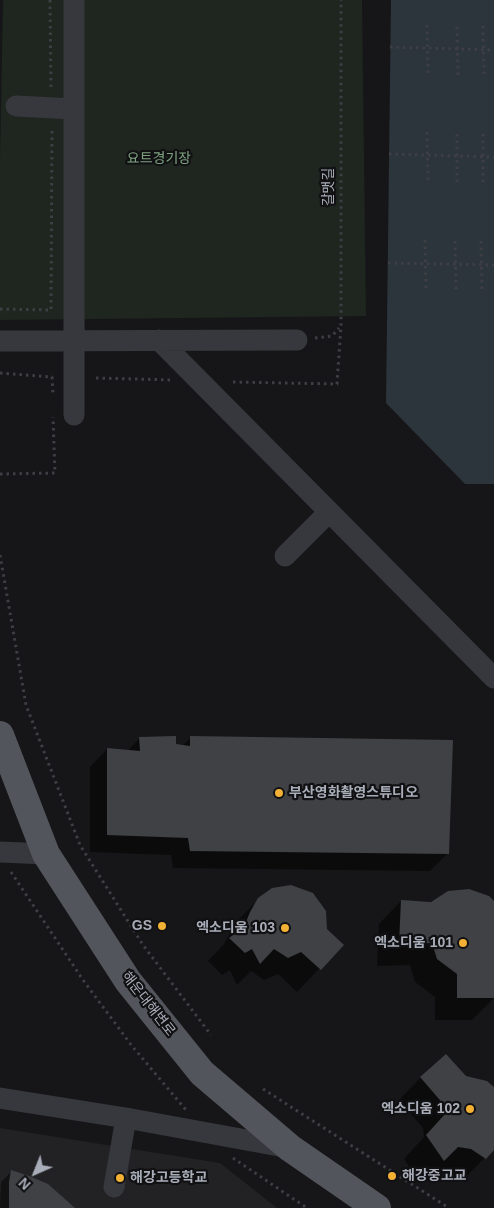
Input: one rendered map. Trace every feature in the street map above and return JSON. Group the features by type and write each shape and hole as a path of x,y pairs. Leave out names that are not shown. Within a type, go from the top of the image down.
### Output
{"main road":[{"name":"해운대해변로","path":"0,735 46,854 128,980 202,1074 290,1148 377,1208"}],"street":[{"path":"64,415 74,340 74,0"},
{"path":"16,106 74,109"},
{"path":"159,340 494,678"},
{"path":"0,341 297,340"},
{"path":"285,556 329,512"},
{"path":"3,862 46,854"},
{"path":"0,1098 126,1118 290,1148"},
{"path":"114,1187 126,1118"}],"path":[{"path":"50,0 51,90"},
{"name":"갈맷길","path":"233,382 337,384 341,325 341,0"},
{"path":"428,25 428,74"},
{"path":"483,26 484,76"},
{"path":"457,27 458,76"},
{"path":"390,47 494,50"},
{"path":"0,309 51,310 52,118"},
{"path":"427,132 428,182"},
{"path":"457,134 458,184"},
{"path":"483,134 484,184"},
{"path":"389,154 494,157"},
{"path":"425,240 426,289"},
{"path":"455,241 456,291"},
{"path":"481,242 482,291"},
{"path":"388,263 494,265"},
{"path":"297,340 332,336 341,325"},
{"path":"0,373 52,376 53,396"},
{"path":"96,378 175,380"},
{"path":"0,474 55,473 64,415"},
{"path":"0,556 26,705 80,845 143,944 211,1035"},
{"path":"3,862 12,872 82,980 132,1046 192,1116"},
{"path":"263,1089 449,1208"},
{"path":"232,1157 307,1208"}],"shaded area":[{"path":"391,0 494,0 494,484 465,484 386,403"},
{"name":"해강고등학교","path":"0,1128 220,1163 277,1208 0,1208"}],"green space":[{"name":"요트경기장","path":"3,0 362,0 366,316 0,320"}],"building":[{"name":"부산영화촬영스튜디오","path":"176,736 176,744 190,746 190,736 453,740 449,854 190,851 188,838 107,835 107,748 140,751 139,737"},
{"name":"엑소디움 103","path":"291,885 313,893 326,911 327,929 344,945 321,970 301,952 288,958 274,949 260,964 252,949 245,953 229,938 244,927 258,898 272,888"},
{"name":"엑소디움 101","path":"469,889 489,896 494,901 494,998 457,998 457,974 437,959 432,943 399,944 401,900 431,902 448,891"},
{"name":"엑소디움 102","path":"446,1054 466,1076 487,1081 494,1087 494,1150 486,1159 471,1149 458,1147 444,1161 426,1135 446,1113 445,1106 420,1077"},
{"path":"11,1170 48,1184 75,1208 9,1208"}],"place":[{"name":"부산영화촬영스튜디오","path":"279,793"},
{"name":"GS","path":"162,926"},
{"name":"엑소디움 103","path":"285,928"},
{"name":"엑소디움 101","path":"463,943"},
{"name":"엑소디움 102","path":"470,1109"},
{"name":"해강중고교","path":"392,1176"},
{"name":"해강고등학교","path":"120,1178"}]}
